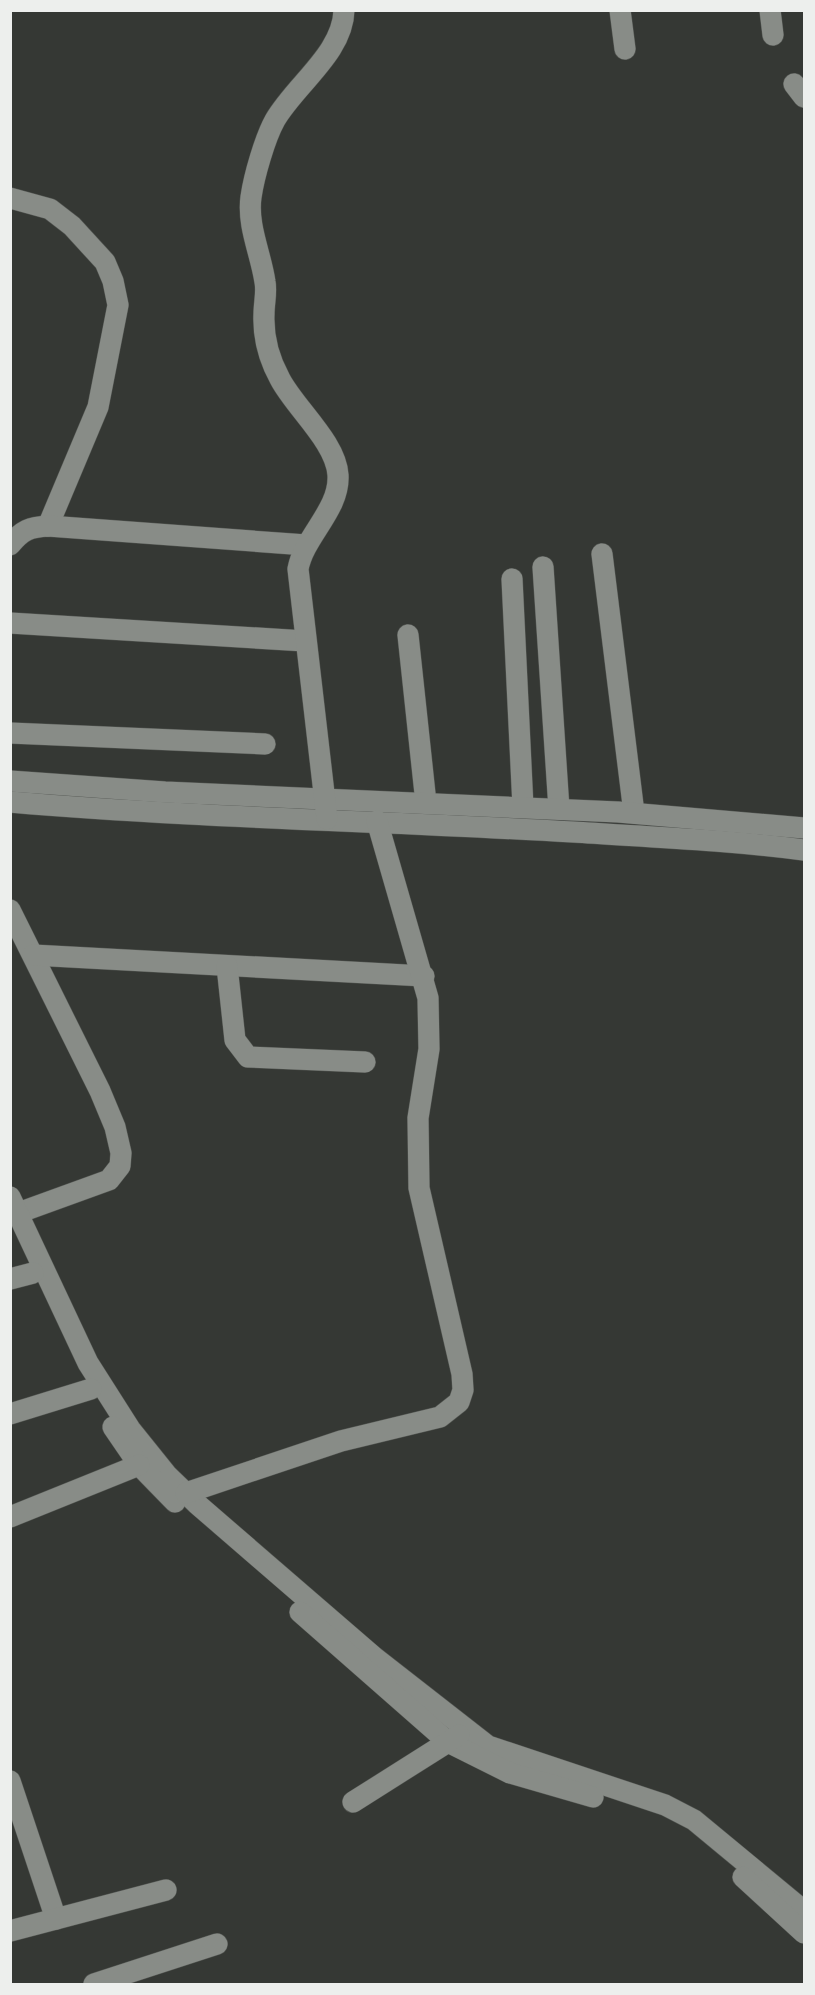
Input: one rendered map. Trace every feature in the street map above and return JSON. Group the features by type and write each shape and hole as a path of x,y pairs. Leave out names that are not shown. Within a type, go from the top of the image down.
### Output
{"street":[{"path":"326,809 298,569 306,544 334,499 338,487 338,472 332,456 315,428 279,378 267,347 264,323 266,284 252,227 251,197 270,129 310,73 334,46 344,20 344,10"},
{"path":"620,10 625,49"},
{"path":"770,10 773,35"},
{"path":"10,198 50,209 72,226 105,262 113,281 118,305 98,407 48,526"},
{"path":"10,544 21,532 32,527 48,526 306,544"},
{"path":"602,554 634,813"},
{"path":"543,567 559,809"},
{"path":"512,579 523,807"},
{"path":"10,623 305,641"},
{"path":"408,635 426,803"},
{"path":"10,733 265,744"},
{"path":"10,781 326,809 377,820 804,850"},
{"path":"10,802 85,809 326,809 426,803 634,813 804,828"},
{"path":"186,1493 341,1441 440,1417 459,1402 463,1390 462,1374 419,1188 418,1118 429,1049 430,1021 424,976 377,820"},
{"path":"10,910 104,1100 115,1127 121,1160 117,1173 109,1180 13,1212"},
{"path":"33,955 424,976"},
{"path":"228,966 235,1040 248,1057 365,1062"},
{"path":"13,1212 33,1273 90,1389 139,1465 155,1484 448,1742 510,1773 664,1820 712,1848 804,1933"},
{"path":"13,1212 88,1362 130,1429 167,1475 186,1493 374,1657 488,1746 664,1805 693,1820 804,1911"},
{"path":"10,1279 33,1273"},
{"path":"10,1414 90,1389"},
{"path":"10,1517 139,1465"},
{"path":"353,1802 467,1729"},
{"path":"10,1781 56,1919"},
{"path":"10,1931 166,1890"},
{"path":"94,1984 217,1944"}]}
